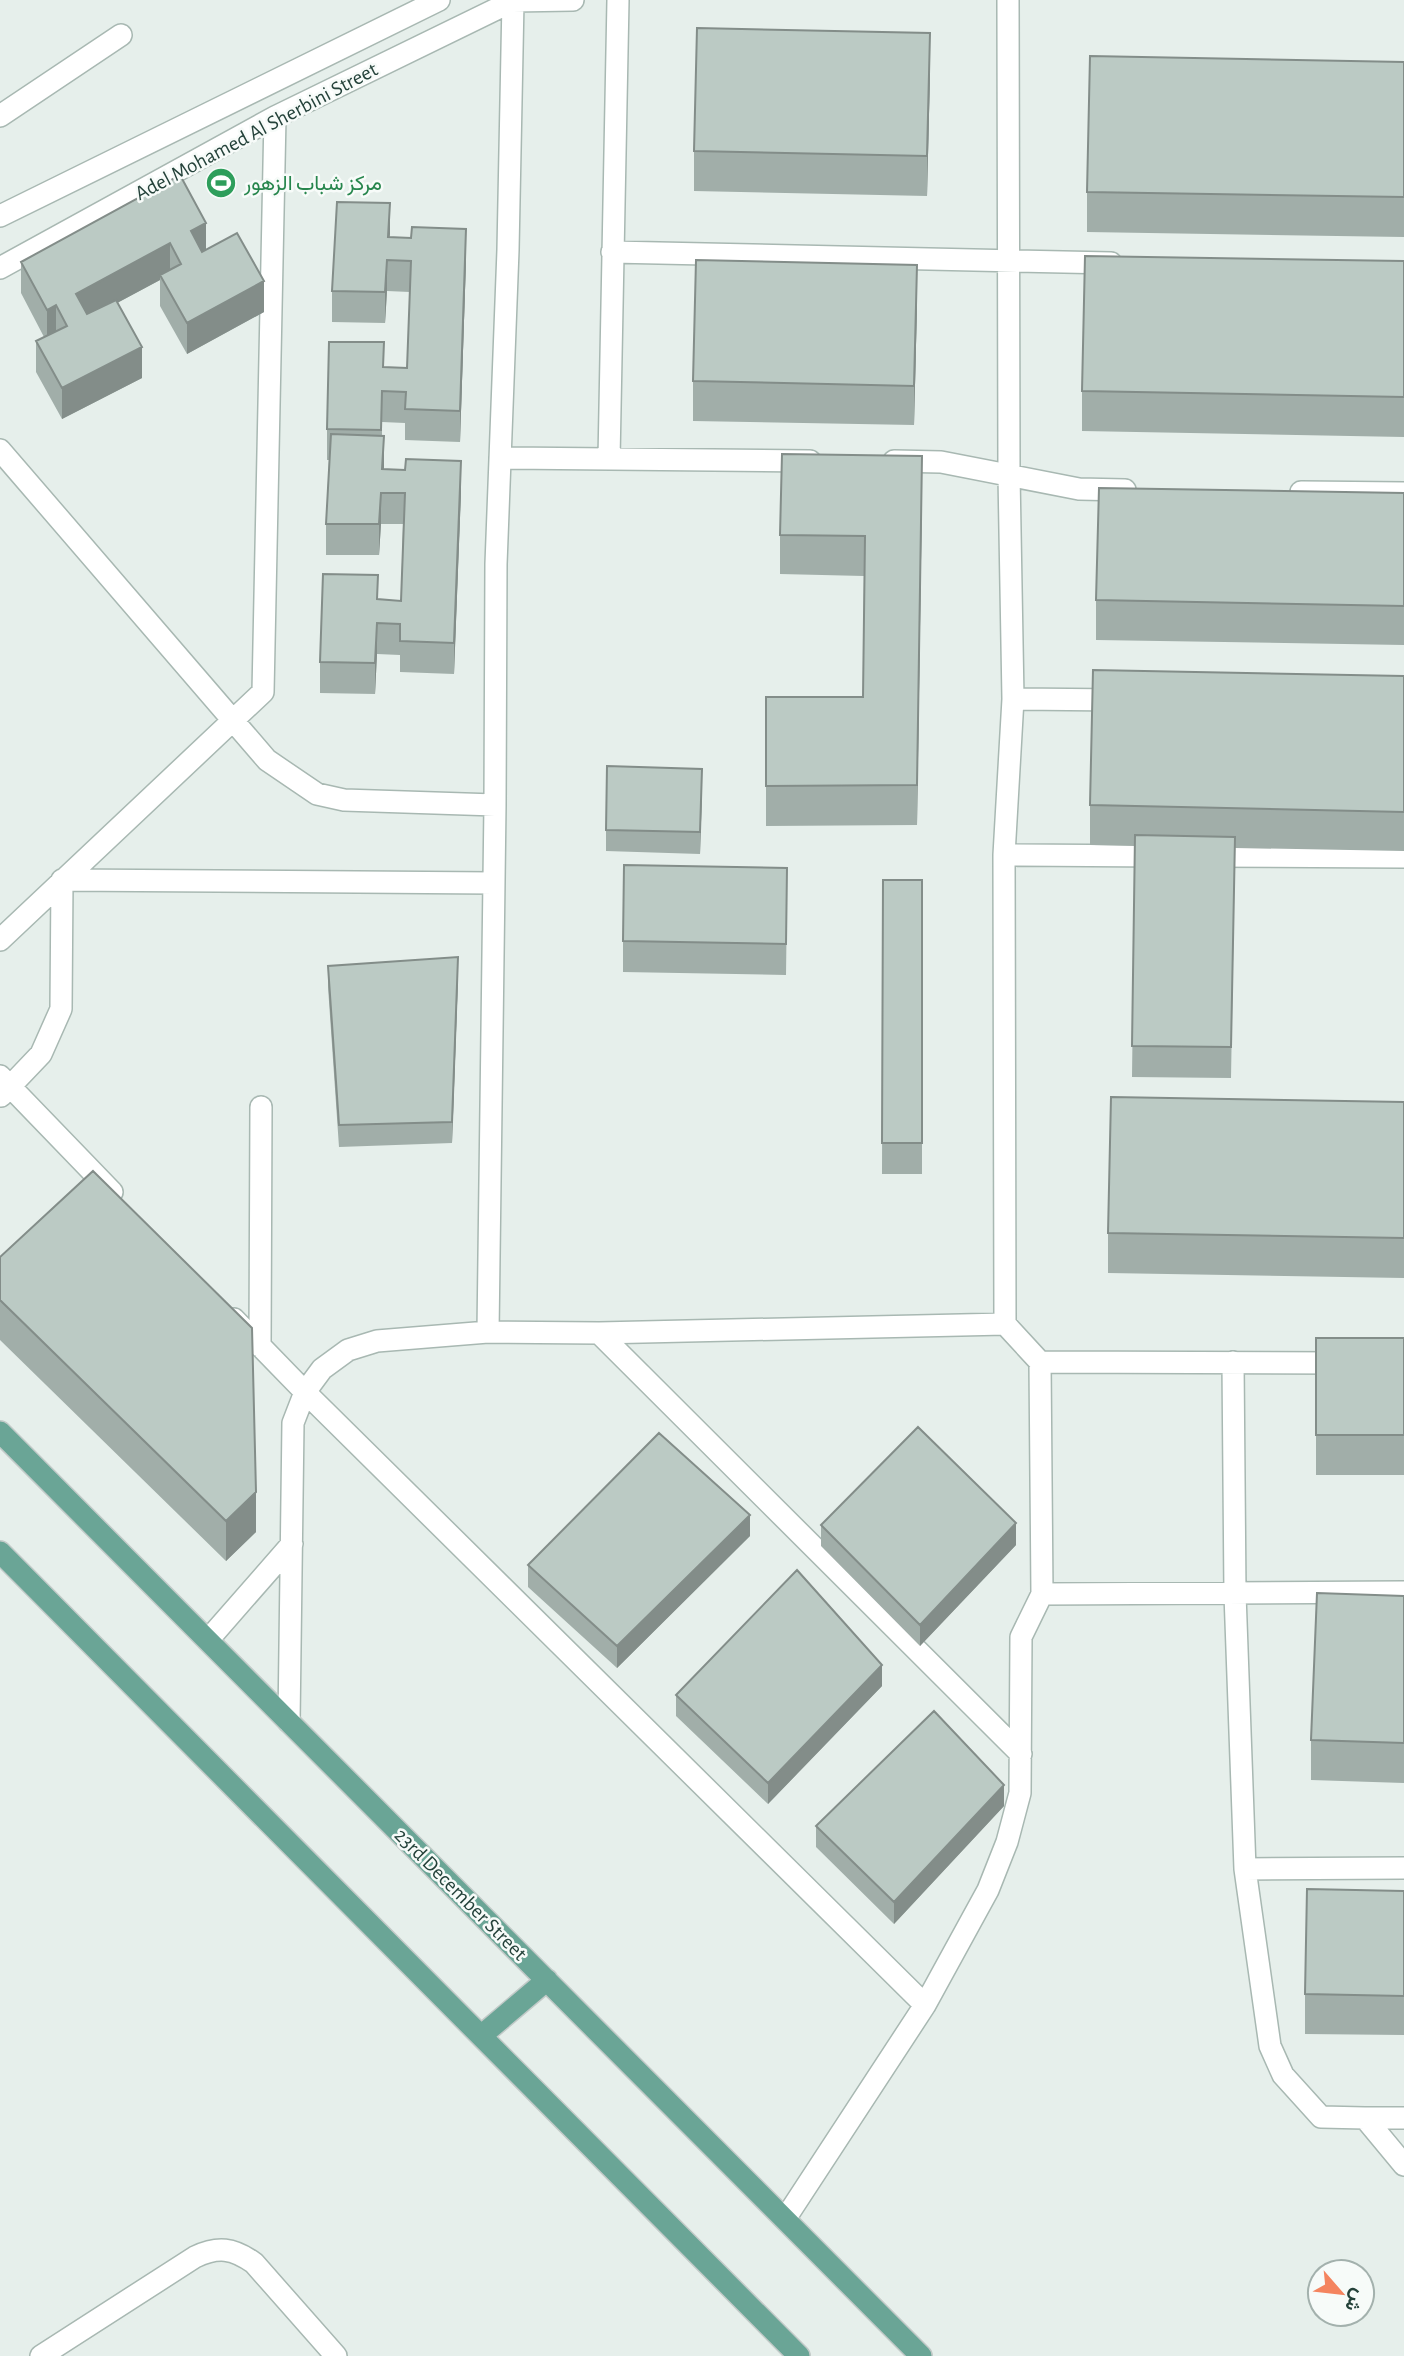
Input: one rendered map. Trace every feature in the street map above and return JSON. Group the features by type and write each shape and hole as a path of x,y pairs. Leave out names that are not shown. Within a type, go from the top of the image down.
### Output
{"main road":[{"name":"23rd December Street","path":"0,1432 921,2356"},
{"path":"0,1552 799,2356"},
{"path":"481,2036 547,1980"}],"street":[{"name":"Adel Mohamed Al Sherbini Street","path":"0,216 439,0"},
{"path":"488,1332 496,564 514,1 573,0"},
{"path":"609,459 618,0"},
{"path":"785,2219 925,2005 988,1890 1007,1842 1020,1793 1021,1637 1042,1594 1040,1362 1005,1324 1004,855 1013,699 1009,475 1008,0"},
{"name":"Adel Mohamed Al Sherbini Street","path":"0,268 275,117 514,1"},
{"path":"0,116 121,35"},
{"path":"0,940 263,692 275,117"},
{"path":"612,252 1132,264"},
{"path":"0,450 267,760 317,794 344,800 495,805"},
{"path":"500,458 830,461"},
{"path":"872,461 941,462 1079,489 1147,490"},
{"path":"1282,492 1404,493"},
{"path":"1013,699 1139,700"},
{"path":"1004,855 1404,857"},
{"path":"62,880 494,883"},
{"path":"62,880 61,1009 41,1054 3,1087 125,1206"},
{"path":"260,1346 261,1107"},
{"path":"222,1306 305,1392 925,2005"},
{"path":"289,1722 292,1423 305,1392 322,1368 348,1350 377,1341 488,1332 599,1333 1005,1324"},
{"path":"599,1333 1021,1754"},
{"path":"1040,1362 1364,1363"},
{"path":"1233,1362 1235,1594 1245,1869 1270,2046 1283,2076 1321,2117 1404,2118"},
{"path":"208,1640 292,1545"},
{"path":"1042,1594 1404,1592"},
{"path":"1245,1869 1404,1868"},
{"path":"1365,2118 1404,2165"},
{"path":"41,2356 195,2257 209,2250 225,2248 241,2253 254,2263 336,2356"}],"building":[{"path":"697,28 930,33 927,156 694,151"},
{"path":"1090,56 1404,62 1404,197 1087,192"},
{"path":"180,175 206,223 191,231 202,252 237,233 264,281 187,323 160,275 181,264 170,243 76,294 87,314 116,300 142,347 62,388 36,341 67,326 56,305 47,310 21,262"},
{"path":"337,202 390,203 388,237 411,238 412,227 466,229 460,411 405,409 406,392 382,391 381,430 327,429 329,342 384,342 383,367 407,368 411,261 387,260 385,292 332,291"},
{"path":"1085,256 1404,261 1404,397 1082,391"},
{"path":"696,260 917,265 914,386 693,381"},
{"path":"331,434 384,436 382,469 405,470 406,459 461,461 454,643 400,641 400,624 377,623 375,663 320,662 323,574 378,575 377,599 401,601 405,493 381,493 379,524 326,524"},
{"path":"782,454 922,456 917,785 766,786 766,697 863,697 865,536 780,535"},
{"path":"1099,488 1404,493 1404,606 1096,600"},
{"path":"1093,670 1404,676 1404,812 1090,805"},
{"path":"607,766 702,769 700,832 606,830"},
{"path":"1135,835 1235,837 1231,1047 1132,1046"},
{"path":"624,865 787,868 786,944 623,941"},
{"path":"883,880 922,880 922,1143 882,1143"},
{"path":"458,957 452,1122 339,1125 328,966"},
{"path":"1111,1097 1404,1102 1404,1238 1108,1233"},
{"path":"93,1171 252,1328 256,1492 226,1521 0,1300 0,1257"},
{"path":"1316,1338 1404,1338 1404,1435 1316,1435"},
{"path":"918,1427 1016,1523 920,1625 821,1525"},
{"path":"659,1433 750,1515 617,1646 528,1565"},
{"path":"797,1570 882,1665 768,1783 676,1695"},
{"path":"1317,1593 1404,1596 1404,1743 1311,1740"},
{"path":"934,1711 1004,1785 894,1902 816,1826"},
{"path":"1307,1889 1404,1891 1404,1996 1305,1994"}],"place":[{"name":"مركز شباب الزهور","path":"221,183"}]}
